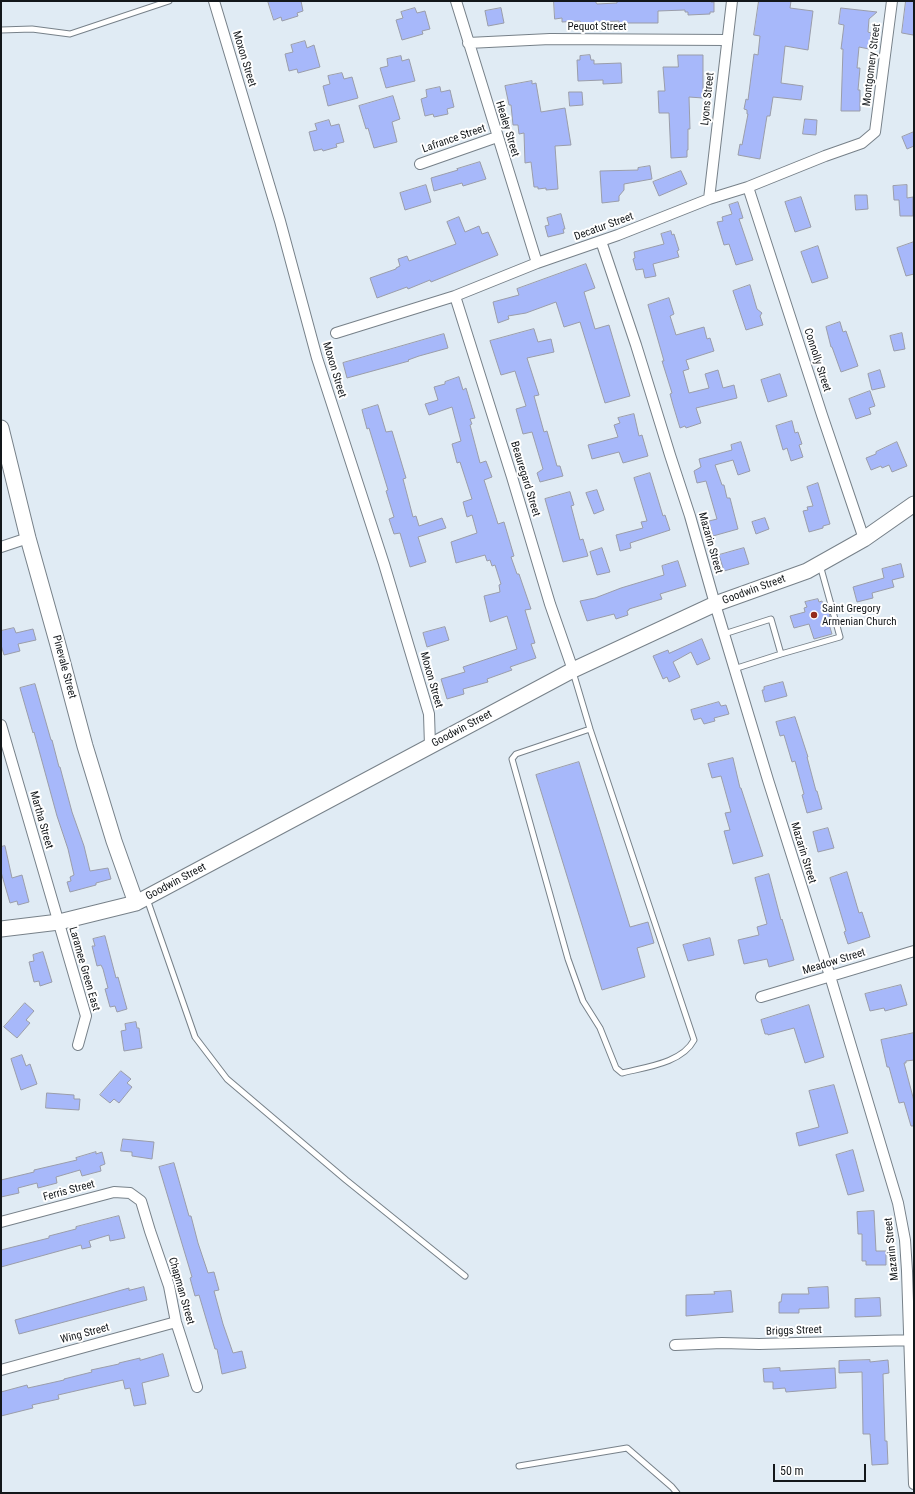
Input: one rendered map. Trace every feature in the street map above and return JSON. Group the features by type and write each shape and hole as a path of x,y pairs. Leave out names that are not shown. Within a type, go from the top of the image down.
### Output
{"main road":[{"name":"Pinevale Street","path":"1,428 5,456 58,644 84,746 114,841 141,900"},
{"name":"Goodwin Street","path":"1,928 58,922 141,900 573,670 714,604 807,571 864,539 914,504"}],"street":[{"name":"Moxon Street","path":"214,1 280,221 317,358 380,550 429,714 430,746"},
{"name":"Healey Street","path":"456,1 537,263"},
{"name":"Lyons Street","path":"709,199 726,40 732,1"},
{"name":"Montgomery Street","path":"874,132 880,99 892,1"},
{"name":"Pequot Street","path":"468,43 550,39 726,40"},
{"name":"Decatur Street","path":"336,333 455,296 537,263 601,242 709,199 748,187 824,156 862,143 874,132"},
{"name":"Lafrance Street","path":"420,164 497,137"},
{"name":"Connolly Street","path":"748,187 864,539"},
{"name":"Mazarin Street","path":"601,242 636,345 690,516 714,604 798,878 830,976 898,1203 905,1240 912,1340 914,1484"},
{"name":"Beauregard Street","path":"455,296 550,604 573,670"},
{"path":"1,547 28,538"},
{"name":"Martha Street","path":"1,725 58,922"},
{"name":"Laramee Green East","path":"58,922 86,1016 78,1045"},
{"name":"Meadow Street","path":"761,997 914,951"},
{"name":"Ferris Street","path":"1,1222 114,1192 130,1192 142,1201"},
{"name":"Chapman Street","path":"142,1201 150,1231 169,1286 176,1322 197,1387"},
{"name":"Wing Street","path":"1,1370 176,1322"},
{"name":"Briggs Street","path":"675,1346 722,1343 759,1344 912,1340"}],"lane":[{"path":"1,30 32,29 70,34 169,1"},
{"path":"734,669 840,637 820,564"},
{"path":"724,634 771,619 782,654"},
{"path":"573,670 590,729 694,1040 690,1048 676,1057 659,1064 622,1073 616,1068 600,1028 582,1001 568,959 512,759 516,754 590,729"},
{"path":"141,900 195,1037 227,1079 346,1180 465,1276"},
{"path":"519,1466 628,1448 677,1493"}],"building":[{"path":"268,1 301,1 303,11 297,13 298,16 282,21 281,17 274,20"},
{"path":"554,1 595,1 597,4 617,3 617,1 710,1 714,2 714,12 710,12 710,14 688,15 688,12 685,12 685,10 658,11 658,23 619,23 619,21 595,22 595,25 584,25 584,23 581,23 580,21 562,22 562,18 555,19"},
{"path":"759,1 791,1 790,8 813,11 808,50 785,46 781,83 803,86 801,100 773,97 770,116 767,116 760,159 738,155 740,144 742,145 748,114 747,110 744,109 746,99 748,100 754,54 758,55 760,36 754,35"},
{"path":"906,1 914,1 913,35 902,33"},
{"path":"415,8 417,13 425,11 430,29 422,31 423,34 402,40 396,20 403,18 401,12"},
{"path":"501,8 504,23 488,26 485,11"},
{"path":"841,8 877,12 869,19 868,32 871,33 869,49 859,47 857,68 860,68 858,90 860,90 860,111 841,111 843,49 841,49 844,25 839,24"},
{"path":"305,41 307,48 314,45 320,67 298,73 297,69 289,71 285,54 293,52 291,45"},
{"path":"590,55 591,60 594,60 594,64 621,63 622,83 603,84 603,80 578,81 577,60 580,60 580,56"},
{"path":"678,55 703,55 703,98 689,97 690,129 688,129 687,157 671,158 669,113 659,113 658,91 665,91 663,67 678,67"},
{"path":"401,56 402,61 409,59 415,81 386,88 380,68 388,66 387,59"},
{"path":"342,73 344,79 352,77 358,98 328,106 323,86 330,84 328,76"},
{"path":"532,81 532,84 536,83 541,112 565,108 571,145 555,146 558,189 546,190 546,188 538,189 538,187 534,187 531,162 525,163 524,133 519,134 518,125 513,125 511,105 509,105 505,86"},
{"path":"440,87 441,92 450,90 454,107 447,109 448,114 434,117 433,114 425,116 421,99 427,97 426,90"},
{"path":"569,92 582,92 583,105 570,106"},
{"path":"393,96 400,119 392,122 397,142 374,148 359,106"},
{"path":"805,119 817,120 816,135 803,134"},
{"path":"329,120 331,126 339,124 344,142 336,144 337,147 323,151 322,149 314,151 309,132 317,130 315,124"},
{"path":"914,132 914,146 907,149 902,137"},
{"path":"480,162 486,179 463,186 462,183 434,191 431,178"},
{"path":"650,166 652,179 624,184 624,190 619,196 619,201 602,203 600,171 638,170 638,168"},
{"path":"681,171 687,184 659,196 653,182"},
{"path":"426,185 431,202 405,210 400,193"},
{"path":"907,185 907,198 913,197 913,216 900,216 899,200 894,200 893,186"},
{"path":"855,195 867,195 868,209 856,210"},
{"path":"801,197 811,227 795,232 785,202"},
{"path":"738,202 743,218 739,219 753,260 736,265 729,244 724,245 717,222 723,221 722,217 732,214 729,205"},
{"path":"561,214 565,229 563,229 564,233 548,237 545,226 549,225 547,218"},
{"path":"459,217 465,232 479,226 482,234 488,232 498,255 431,282 430,280 408,289 407,287 377,298 370,278 396,269 400,266 398,259 407,256 409,261 456,244 447,222"},
{"path":"671,231 672,235 674,234 679,250 677,251 679,257 653,264 656,276 645,278 643,269 636,270 633,259 635,258 634,252 664,244 661,234"},
{"path":"914,242 914,274 906,276 897,248"},
{"path":"818,246 828,278 812,283 801,252"},
{"path":"586,264 595,288 584,292 595,329 609,325 630,396 605,403 580,322 564,327 556,302 526,313 508,316 509,319 498,323 493,302 519,295 517,289"},
{"path":"750,285 757,309 762,313 760,316 763,325 746,330 733,291"},
{"path":"669,298 674,314 670,316 676,335 704,327 707,339 710,338 714,351 686,360 689,369 683,371 689,393 709,388 705,374 718,370 723,388 734,385 737,398 696,408 701,423 686,428 685,426 680,428 670,394 672,393 662,361 664,361 648,305"},
{"path":"840,322 843,332 846,331 858,366 841,372 831,347 826,327"},
{"path":"534,329 538,342 551,339 554,352 527,358 539,395 534,396 544,432 547,431 557,466 560,466 563,476 540,482 537,473 543,469 532,432 523,434 516,409 526,406 515,371 501,375 490,341"},
{"path":"902,333 905,349 894,351 890,336"},
{"path":"444,334 448,348 419,356 408,360 409,361 347,378 343,363"},
{"path":"880,370 885,387 872,390 868,374"},
{"path":"780,374 787,396 768,402 761,380"},
{"path":"459,377 463,390 466,388 475,418 470,419 472,424 470,425 480,463 486,461 492,477 484,480 498,524 504,522 514,556 511,557 517,574 519,574 531,609 525,610 535,643 531,644 536,658 510,667 512,670 487,679 488,682 463,689 464,694 447,699 441,679 465,672 463,667 517,649 507,616 490,622 484,596 500,592 499,585 501,584 495,565 492,566 490,560 487,561 485,555 456,563 451,542 477,533 472,515 467,517 463,502 472,499 460,462 457,463 452,444 461,441 452,407 429,415 425,404 438,400 434,387 445,384 445,382"},
{"path":"870,391 875,406 869,408 871,414 856,419 849,399"},
{"path":"378,405 386,432 392,431 406,478 403,479 413,517 416,516 419,526 442,518 446,528 418,537 426,562 410,567 400,533 394,534 389,519 394,517 386,491 388,490 362,410"},
{"path":"634,414 639,436 642,435 648,456 623,463 619,452 592,459 588,445 618,437 614,425 620,423 618,418"},
{"path":"792,421 795,433 798,432 802,444 799,445 803,457 791,461 787,448 783,450 776,426"},
{"path":"741,442 750,471 738,475 733,460 715,465 722,485 724,485 727,498 730,498 738,529 713,536 709,521 717,519 706,481 697,483 694,471 701,467 699,459 732,450 731,445"},
{"path":"897,442 907,466 892,472 889,465 871,470 866,458"},
{"path":"650,473 663,516 665,515 670,530 630,543 631,548 620,551 616,535 643,528 641,522 647,521 634,478"},
{"path":"818,483 830,524 823,526 823,528 809,532 803,511 808,510 807,507 813,506 807,487"},
{"path":"597,490 604,510 594,514 586,493"},
{"path":"570,492 574,505 571,506 580,540 583,539 588,556 563,562 545,499"},
{"path":"765,518 769,529 756,534 752,522"},
{"path":"602,548 610,572 597,575 590,552"},
{"path":"744,548 749,564 724,571 719,555"},
{"path":"678,561 686,586 660,594 662,599 629,609 627,611 628,615 616,619 614,614 587,621 580,601 595,598 621,588 664,575 662,566"},
{"path":"901,564 904,577 892,580 894,587 872,593 873,598 857,602 853,587 884,578 882,569"},
{"path":"818,599 819,602 822,601 823,604 827,604 830,617 828,618 828,621 832,634 814,639 809,624 794,628 790,616 805,612 804,608 807,607 805,602"},
{"path":"445,627 449,640 427,647 423,633"},
{"path":"14,628 16,633 33,629 36,640 18,644 20,651 4,655 1,645 1,631"},
{"path":"702,639 710,659 697,665 691,652 673,662 680,677 669,682 667,677 663,679 653,656 668,650 669,653"},
{"path":"783,682 787,696 765,702 762,690 764,690 764,687"},
{"path":"35,684 72,812 84,846 90,871 108,868 111,879 70,892 67,882 71,881 70,877 74,875 68,849 20,688"},
{"path":"719,702 721,706 726,705 729,714 714,718 715,721 704,724 701,718 694,720 691,710"},
{"path":"795,717 808,757 822,809 807,813 802,795 804,794 795,761 792,762 784,735 780,736 776,722"},
{"path":"733,758 740,788 763,856 733,864 724,831 730,830 725,813 731,812 721,776 712,778 708,764"},
{"path":"579,762 630,927 648,922 654,943 637,948 645,977 602,990 536,775"},
{"path":"828,828 834,848 818,852 813,832"},
{"path":"5,846 12,878 22,875 29,902 18,905 17,901 10,903 1,872 1,847"},
{"path":"847,872 859,913 862,912 870,937 848,944 844,932 846,931 830,878"},
{"path":"769,874 781,920 782,919 794,960 769,967 767,959 744,964 738,940 759,935 757,927 767,924 755,878"},
{"path":"105,936 116,978 118,977 127,1009 117,1012 115,1006 110,1007 105,989 108,988 103,969 101,965 97,966 92,946 95,946 93,939"},
{"path":"710,938 714,955 688,961 683,945"},
{"path":"43,952 52,982 40,986 39,981 34,982 29,962 34,961 33,955"},
{"path":"901,985 907,1005 885,1011 884,1008 870,1011 865,994"},
{"path":"25,1003 34,1011 26,1020 30,1023 17,1038 4,1027"},
{"path":"809,1005 824,1057 805,1063 794,1028 768,1035 765,1034 761,1020"},
{"path":"136,1022 137,1028 139,1028 142,1048 124,1051 121,1031 126,1030 125,1024"},
{"path":"914,1033 914,1060 906,1061 906,1063 904,1063 914,1101 914,1126 911,1126 904,1102 899,1103 889,1067 887,1067 881,1040"},
{"path":"22,1055 26,1066 30,1064 37,1084 21,1090 11,1059"},
{"path":"121,1071 131,1079 127,1083 132,1087 119,1103 114,1099 110,1103 100,1095"},
{"path":"834,1085 848,1133 799,1146 796,1133 819,1127 809,1091"},
{"path":"47,1093 74,1095 74,1099 80,1099 79,1110 46,1108"},
{"path":"123,1139 154,1142 152,1159 132,1156 132,1152 121,1151"},
{"path":"853,1150 864,1191 848,1195 836,1155"},
{"path":"96,1152 96,1154 102,1152 105,1164 100,1166 101,1171 82,1176 80,1170 56,1177 57,1183 38,1188 37,1183 18,1188 19,1193 1,1197 1,1180 34,1172 34,1170 77,1160 76,1158"},
{"path":"174,1163 189,1216 191,1216 208,1273 214,1272 219,1290 214,1291 233,1353 242,1351 246,1368 222,1374 217,1349 215,1349 199,1295 195,1296 190,1278 192,1277 159,1167"},
{"path":"874,1211 876,1251 886,1251 886,1265 866,1265 866,1261 862,1261 862,1234 858,1234 857,1212"},
{"path":"119,1216 125,1238 110,1241 109,1235 89,1241 91,1247 82,1249 81,1245 1,1267 1,1250 49,1238 49,1236 76,1229 76,1227"},
{"path":"144,1287 147,1300 19,1334 15,1320 129,1288 129,1290"},
{"path":"828,1287 829,1308 799,1309 799,1313 779,1313 779,1302 781,1302 782,1294 809,1294 808,1288"},
{"path":"731,1291 733,1312 686,1316 686,1295 715,1294 714,1292"},
{"path":"880,1298 881,1316 855,1317 855,1299"},
{"path":"163,1354 169,1376 142,1383 146,1404 134,1406 130,1388 125,1389 123,1380 58,1395 59,1399 32,1405 33,1408 1,1416 1,1392 27,1385 28,1388 64,1380 92,1372 91,1370"},
{"path":"870,1360 870,1362 888,1360 889,1373 883,1374 885,1441 887,1441 888,1464 872,1465 870,1434 863,1434 862,1372 839,1373 839,1361"},
{"path":"780,1368 780,1371 835,1368 836,1388 786,1392 785,1388 773,1389 773,1382 764,1382 763,1369"}],"place":[{"name":"Saint Gregory Armenian Church","path":"814,615"}]}
